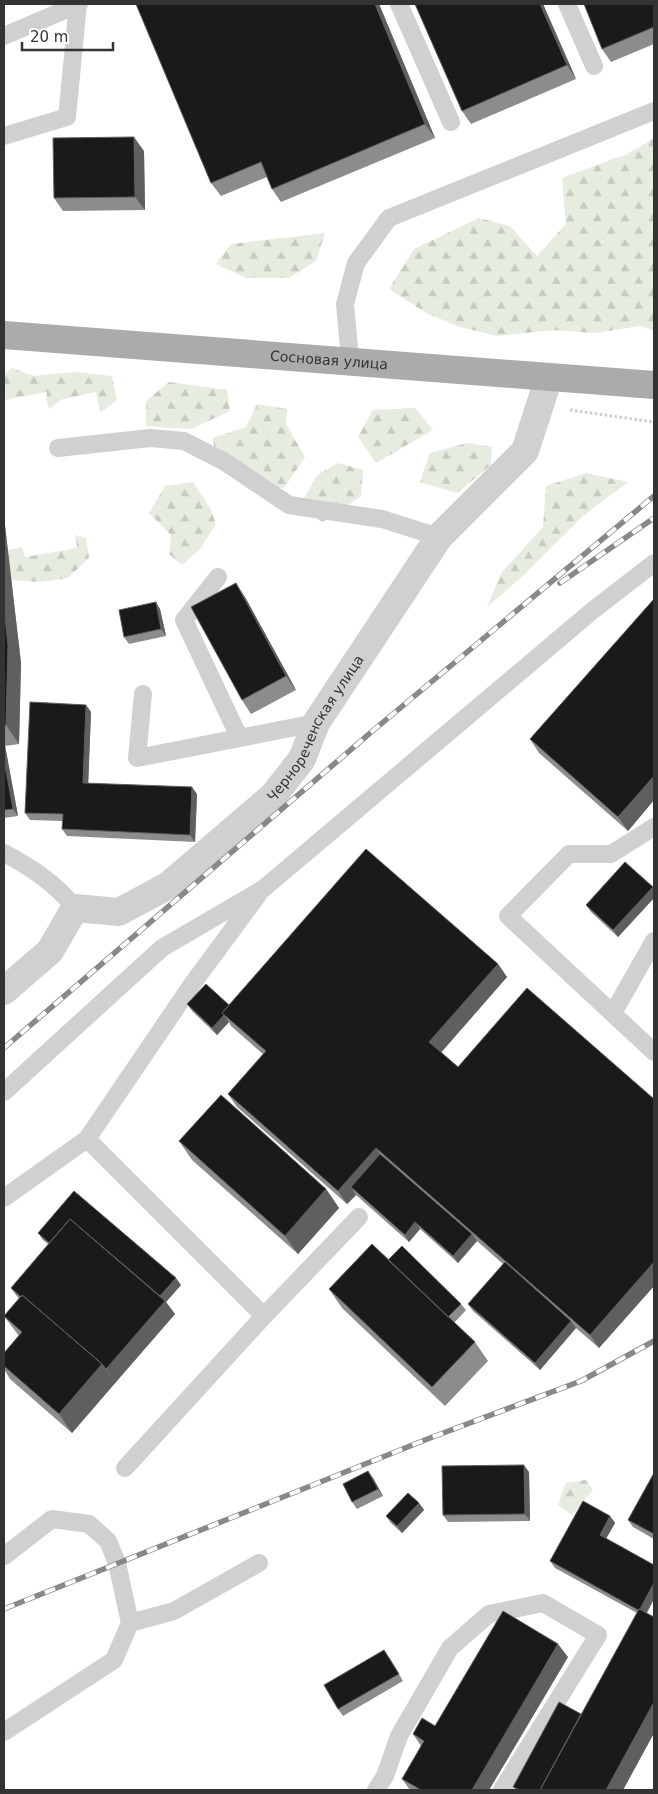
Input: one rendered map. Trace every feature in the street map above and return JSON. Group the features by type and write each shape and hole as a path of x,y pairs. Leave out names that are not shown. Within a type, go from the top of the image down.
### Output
{"main road":[{"name":"Сосновая улица","path":"4,334 654,385"}],"street":[{"name":"Чернореченская улица","path":"75,908 119,912 170,885 274,796 302,759 316,723 439,537 525,451 549,377"},
{"path":"4,991 50,951 75,908"}],"lane":[{"path":"4,36 79,4 67,117 4,136"},
{"path":"399,4 451,122"},
{"path":"567,4 594,66"},
{"path":"350,360 345,304 356,263 389,218 654,111"},
{"path":"58,448 150,438 184,442 225,462 289,504 382,519 439,537"},
{"path":"4,1092 162,948 263,889 592,611 654,563"},
{"path":"218,577 184,620 239,737"},
{"path":"143,694 137,758 316,723"},
{"path":"654,827 611,854 569,854 508,916 654,1052"},
{"path":"4,853 32,868 60,890 75,908"},
{"path":"4,1198 87,1139 193,984 263,889"},
{"path":"613,1013 654,941"},
{"path":"87,1139 264,1316"},
{"path":"125,1468 264,1316 359,1217"},
{"path":"4,1556 52,1519 89,1524 108,1541 114,1556 130,1623 114,1660 4,1732"},
{"path":"130,1623 174,1610 259,1563"},
{"path":"376,1790 385,1776 399,1736 450,1648 489,1614 543,1603 598,1635 502,1790"}],"green space":[{"path":"654,138 654,331 641,326 595,333 554,330 497,336 460,327 426,313 389,289 414,249 479,218 510,226 537,256 566,224 562,178 627,154"},
{"path":"325,233 316,261 289,278 246,278 216,264 231,244"},
{"path":"12,368 34,376 76,372 112,376 117,400 100,413 96,392 63,399 49,409 46,398 47,392 4,400 4,374"},
{"path":"169,382 227,390 230,411 191,429 146,426 146,401"},
{"path":"257,404 287,409 286,424 305,457 284,488 253,486 217,467 213,438 246,427"},
{"path":"415,408 433,430 376,463 358,437 373,410"},
{"path":"467,443 492,447 491,465 457,493 420,482 430,453"},
{"path":"338,463 363,470 361,496 323,522 298,509 317,475"},
{"path":"586,473 628,482 583,516 525,574 487,607 502,572 543,527 546,486"},
{"path":"193,482 210,508 216,524 200,549 182,565 169,554 171,535 149,513 165,486"},
{"path":"75,535 86,538 89,558 68,578 40,582 11,580 8,550 22,547 25,557 77,548"},
{"path":"586,1480 593,1490 572,1515 558,1505 566,1483"}],"building":[{"path":"136,4 375,4 425,124 272,189 261,162 211,183"},
{"path":"415,4 540,4 567,65 462,111"},
{"path":"584,4 654,4 654,27 602,49"},
{"path":"134,137 135,197 54,198 53,138"},
{"path":"236,583 286,676 242,700 191,607"},
{"path":"654,599 654,776 618,817 530,739"},
{"path":"156,602 161,629 124,637 119,610"},
{"path":"4,607 8,645 6,725 4,725"},
{"path":"30,702 86,705 83,783 192,787 190,835 62,829 63,814 25,813"},
{"path":"4,760 13,809 4,810"},
{"path":"366,849 498,964 429,1042 458,1067 527,988 654,1099 654,1262 590,1335 376,1148 338,1191 228,1094 266,1051 222,1013"},
{"path":"625,862 653,887 613,930 586,905"},
{"path":"206,984 229,1005 222,1013 224,1015 212,1028 187,1004"},
{"path":"221,1095 326,1189 285,1236 179,1141"},
{"path":"380,1154 472,1234 453,1256 415,1222 405,1235 351,1187"},
{"path":"74,1191 176,1278 160,1296 70,1219 49,1243 38,1233"},
{"path":"70,1219 165,1301 106,1369 22,1295 21,1297 11,1288"},
{"path":"372,1244 475,1342 432,1387 329,1289"},
{"path":"402,1246 461,1304 448,1317 388,1260"},
{"path":"505,1262 571,1321 535,1363 468,1304"},
{"path":"22,1295 102,1364 59,1414 4,1366 4,1353 22,1332 4,1316"},
{"path":"524,1465 525,1514 443,1515 442,1466"},
{"path":"368,1471 378,1489 352,1502 343,1484"},
{"path":"654,1473 654,1534 628,1520"},
{"path":"408,1493 419,1503 397,1526 386,1516"},
{"path":"583,1501 610,1516 600,1535 654,1565 654,1583 640,1609 638,1610 550,1561"},
{"path":"639,1609 654,1617 654,1702 606,1790 540,1790"},
{"path":"503,1611 558,1644 472,1790 421,1790 402,1779 424,1741 413,1734 422,1718 435,1726"},
{"path":"384,1650 399,1674 338,1709 324,1685"},
{"path":"559,1702 581,1714 540,1790 520,1790 513,1787"}],"railway":[{"path":"4,1048 369,734 654,496"},
{"path":"560,583 654,518"},
{"path":"4,1609 430,1438 581,1381 654,1341"}]}
